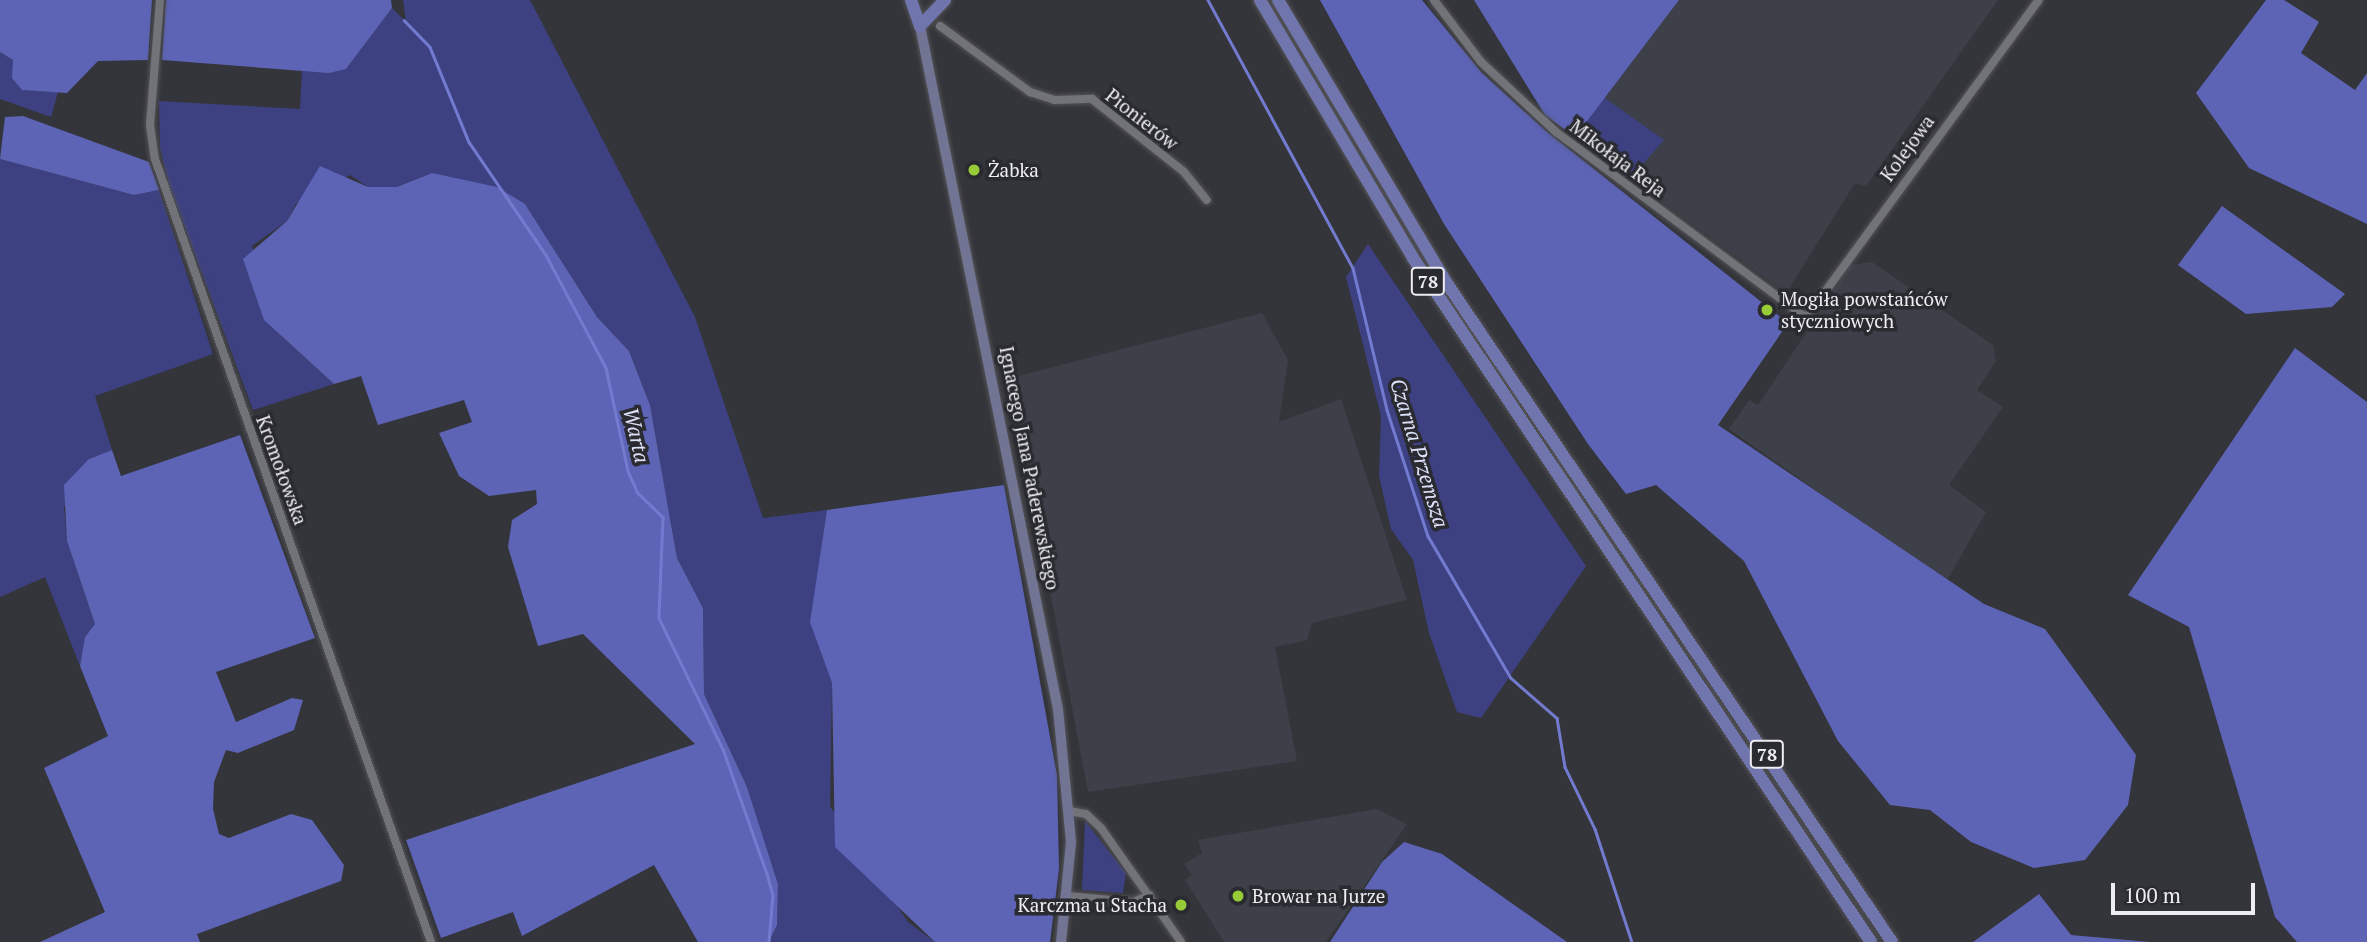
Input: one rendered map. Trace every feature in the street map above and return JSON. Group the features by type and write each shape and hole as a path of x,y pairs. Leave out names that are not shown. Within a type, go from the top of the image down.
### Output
{"main road":[{"path":"920,26 945,0"},
{"name":"78","path":"1260,0 1413,258 1871,942"},
{"name":"78","path":"1278,0 1448,285 1892,942"},
{"name":"Ignacego Jana Paderewskiego","path":"914,2 1045,639 1070,811 1068,896 1061,942"}],"street":[{"name":"Kromołowska","path":"160,0 150,125 155,159 431,942"},
{"name":"Mikołaja Reja","path":"1434,0 1481,62 1556,132 1806,318"},
{"name":"Kolejowa","path":"1806,318 2039,0"},
{"name":"Pionierów","path":"940,26 1030,92 1055,100 1091,99 1184,172 1207,200"},
{"path":"1070,811 1092,818 1150,895 1181,942"},
{"path":"1068,896 1133,902 1150,895"}],"shaded area":[{"path":"0,0 152,0 148,60 98,61 67,93 22,90 12,78 13,60 0,52"},
{"path":"166,0 391,0 392,8 346,69 329,73 162,60"},
{"path":"403,0 530,0 695,317 763,518 827,510 811,622 832,683 830,806 908,922 935,942 769,942 777,925 778,884 747,787 704,694 703,608 677,558 650,405 629,351 597,317 525,204 432,173 397,187 368,187 350,175 296,204 287,221 252,246 281,336 334,384 253,410 169,185 160,148 159,101 300,109 302,68 346,69 392,8 406,22"},
{"path":"1320,0 1422,0 1482,73 1546,131 1788,323 1718,425 1984,604 2045,629 2136,755 2128,805 2085,860 2034,868 1971,842 1930,810 1890,805 1838,741 1744,561 1656,485 1626,494 1588,444 1444,224"},
{"path":"1474,0 1679,0 1575,137 1545,115"},
{"path":"1679,0 1998,0 1866,186 1855,183 1786,293 1575,137"},
{"path":"2266,0 2284,0 2319,22 2301,53 2355,90 2367,73 2367,224 2249,168 2196,93"},
{"path":"0,52 13,60 22,90 58,92 51,117 0,99"},
{"path":"1602,96 1664,140 1635,173 1624,173 1575,137"},
{"path":"23,116 149,162 159,190 134,195 0,159 5,117"},
{"path":"0,159 134,195 159,190 213,354 95,396 112,450 89,459 64,507 67,541 95,624 85,637 80,666 45,577 0,597"},
{"path":"320,166 368,187 397,187 432,173 497,187 525,204 597,317 629,351 650,405 677,558 703,608 704,694 747,787 778,884 777,925 769,942 698,942 654,865 522,936 513,912 441,938 406,840 695,744 583,634 538,646 508,547 512,520 537,504 536,490 489,496 459,476 439,433 472,422 464,400 378,425 361,376 334,384 264,320 243,259 287,221"},
{"path":"2222,206 2345,294 2332,307 2246,314 2178,265"},
{"path":"1368,244 1586,566 1481,718 1457,712 1429,633 1413,560 1391,529 1379,476 1381,416 1346,277"},
{"path":"1872,262 1993,345 1996,361 1977,390 2003,407 1949,485 1986,512 1946,582 1729,429 1749,400 1758,405 1851,265"},
{"path":"1262,313 1288,360 1279,422 1341,399 1407,600 1312,623 1307,640 1275,647 1297,761 1088,792 1010,378"},
{"path":"2295,348 2367,402 2367,942 2297,942 2275,917 2189,627 2128,595"},
{"path":"240,435 315,638 216,672 236,722 292,698 303,700 294,730 238,753 226,750 214,782 213,809 219,834 229,838 291,814 312,820 344,865 341,881 197,934 200,942 40,942 105,912 44,768 108,736 80,666 85,637 95,624 67,541 64,485 89,459 112,450 121,476"},
{"path":"1004,485 1057,775 1059,869 1050,942 935,942 835,847 832,683 810,622 827,510"},
{"path":"1377,809 1407,824 1326,942 1224,942 1185,880 1192,875 1184,864 1202,853 1198,840"},
{"path":"1085,821 1126,873 1123,893 1082,890"},
{"path":"1404,842 1442,854 1567,942 1330,942 1382,862"},
{"path":"2039,894 2071,935 2150,942 1973,942"}],"waterway":[{"name":"Czarna Przemsza","path":"1208,0 1353,268 1387,410 1428,536 1511,678 1557,718 1565,767 1595,829 1632,942"},
{"name":"Warta","path":"404,20 430,47 469,142 546,255 606,368 628,471 638,493 663,517 659,618 723,749 767,874 773,895 769,942"}],"place":[{"name":"Żabka","path":"974,170"},
{"name":"Mogiła powstańców styczniowych","path":"1767,310"},
{"name":"Browar na Jurze","path":"1238,896"},
{"name":"Karczma u Stacha","path":"1181,905"}]}
